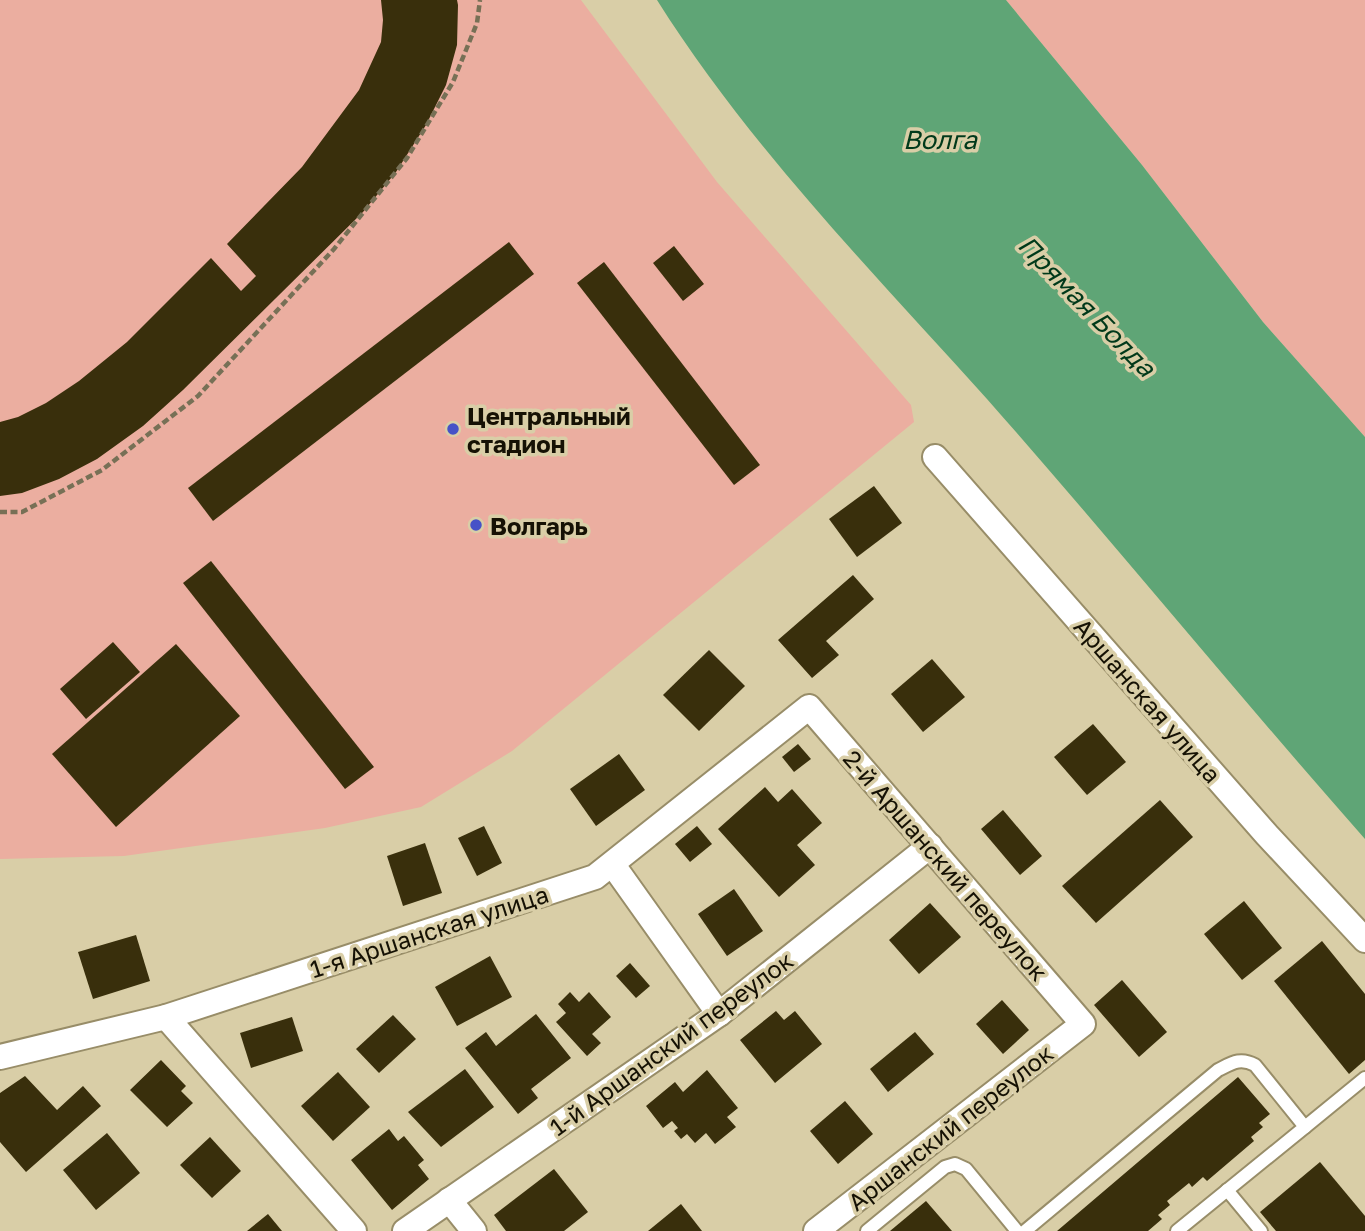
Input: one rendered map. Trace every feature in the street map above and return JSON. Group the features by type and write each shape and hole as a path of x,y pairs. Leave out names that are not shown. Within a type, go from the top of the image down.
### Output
{"street":[{"name":"Аршанская улица","path":"935,457 1267,835 1365,940"},
{"name":"2-й Аршанский переулок","path":"809,707 1083,1024"},
{"name":"1-я Аршанская улица","path":"0,1057 166,1017 594,877 613,865 809,707"},
{"name":"1-й Аршанский переулок","path":"405,1231 719,1014 930,846"},
{"path":"613,865 719,1014"},
{"path":"166,1017 354,1231"},
{"name":"Аршанский переулок","path":"816,1231 1083,1024"},
{"path":"449,1200 474,1231"}],"lane":[{"path":"1025,1231 1218,1070 1237,1060 1247,1060 1255,1065 1305,1127"},
{"path":"1178,1231 1365,1078"},
{"path":"867,1231 945,1167 955,1164 966,1170 1017,1231"},
{"path":"1227,1190 1261,1231"}],"path":[{"path":"0,512 22,512 102,470 208,386 334,249 407,158 453,82 477,23 480,0"}],"shaded area":[{"name":"Центральный стадион","path":"0,0 581,0 717,182 911,405 914,422 512,751 421,807 325,828 124,856 0,859"},
{"path":"1006,0 1365,0 1365,437 1263,322 1142,165"}],"water":[{"name":"Волга","path":"657,0 1006,0 1142,165 1263,322 1365,437 1365,839 1035,454 813,206 731,106"}],"building":[{"path":"381,0 457,0 458,5 457,45 446,85 426,125 396,172 363,212 143,426 97,459 59,479 22,493 0,496 0,422 18,417 46,403 79,381 127,342 211,258 241,291 256,276 227,244 302,167 359,90 381,42"},
{"path":"509,242 534,274 213,521 188,488"},
{"path":"674,246 704,284 683,301 653,263"},
{"path":"604,262 760,465 734,485 577,283"},
{"path":"874,486 902,523 857,557 829,519"},
{"path":"211,561 374,767 345,789 183,583"},
{"path":"853,575 874,599 826,641 839,655 812,678 778,640"},
{"path":"113,642 140,672 86,719 60,689"},
{"path":"176,644 240,716 116,827 52,754"},
{"path":"709,650 745,686 699,731 663,695"},
{"path":"932,659 965,697 923,732 891,694"},
{"path":"1093,724 1126,762 1087,795 1054,757"},
{"path":"798,744 811,759 794,772 782,757"},
{"path":"619,754 645,790 596,826 570,789"},
{"path":"765,787 778,802 792,789 822,823 797,845 815,865 779,897 718,829"},
{"path":"1160,800 1193,837 1096,923 1062,886"},
{"path":"1003,810 1042,856 1020,875 981,829"},
{"path":"484,826 502,863 477,876 458,838"},
{"path":"697,826 712,844 690,862 675,844"},
{"path":"425,843 442,893 403,906 387,856"},
{"path":"734,889 763,931 727,956 698,914"},
{"path":"1244,901 1282,948 1242,980 1204,934"},
{"path":"930,903 961,937 919,974 889,940"},
{"path":"136,935 150,981 93,999 78,952"},
{"path":"1322,941 1365,994 1365,1060 1349,1074 1274,981"},
{"path":"490,956 512,997 457,1026 435,987"},
{"path":"630,963 650,986 636,998 616,976"},
{"path":"1122,980 1167,1032 1139,1057 1094,1005"},
{"path":"570,992 579,1002 589,992 611,1017 592,1034 601,1043 587,1056 556,1022 566,1013 558,1004"},
{"path":"1002,1000 1029,1030 1003,1054 976,1024"},
{"path":"776,1011 784,1020 795,1011 822,1044 775,1083 740,1040"},
{"path":"536,1014 571,1058 531,1089 538,1098 518,1114 465,1048 486,1032 496,1046"},
{"path":"393,1015 416,1039 379,1073 356,1049"},
{"path":"292,1017 303,1051 251,1068 240,1033"},
{"path":"915,1032 934,1054 888,1092 870,1069"},
{"path":"161,1060 186,1086 181,1091 193,1103 167,1127 130,1090"},
{"path":"465,1069 494,1107 441,1147 408,1112"},
{"path":"707,1070 738,1108 727,1117 736,1127 715,1144 706,1133 695,1143 687,1134 681,1139 674,1131 678,1128 672,1121 663,1128 646,1106 675,1082 683,1092"},
{"path":"338,1072 370,1107 333,1141 301,1106"},
{"path":"25,1076 57,1110 83,1086 101,1106 26,1172 0,1142 0,1093"},
{"path":"1238,1077 1270,1114 1259,1123 1263,1127 1251,1137 1254,1141 1207,1181 1203,1177 1192,1187 1189,1183 1167,1201 1170,1205 1158,1215 1162,1219 1148,1231 1057,1231"},
{"path":"845,1101 873,1134 838,1164 810,1131"},
{"path":"389,1129 398,1141 404,1136 424,1160 418,1165 429,1179 392,1210 351,1160"},
{"path":"107,1133 140,1173 96,1210 63,1170"},
{"path":"210,1137 241,1171 212,1198 180,1165"},
{"path":"1320,1162 1365,1216 1365,1231 1276,1231 1260,1212"},
{"path":"554,1169 588,1212 564,1231 506,1231 494,1215"},
{"path":"926,1201 952,1231 890,1231"},
{"path":"681,1204 702,1231 648,1231"},
{"path":"268,1214 282,1231 247,1231"}],"place":[{"name":"Центральный стадион","path":"453,429"},
{"name":"Волгарь","path":"476,525"}],"water label":[{"name":"Прямая Болда","path":"1087,306"}]}
